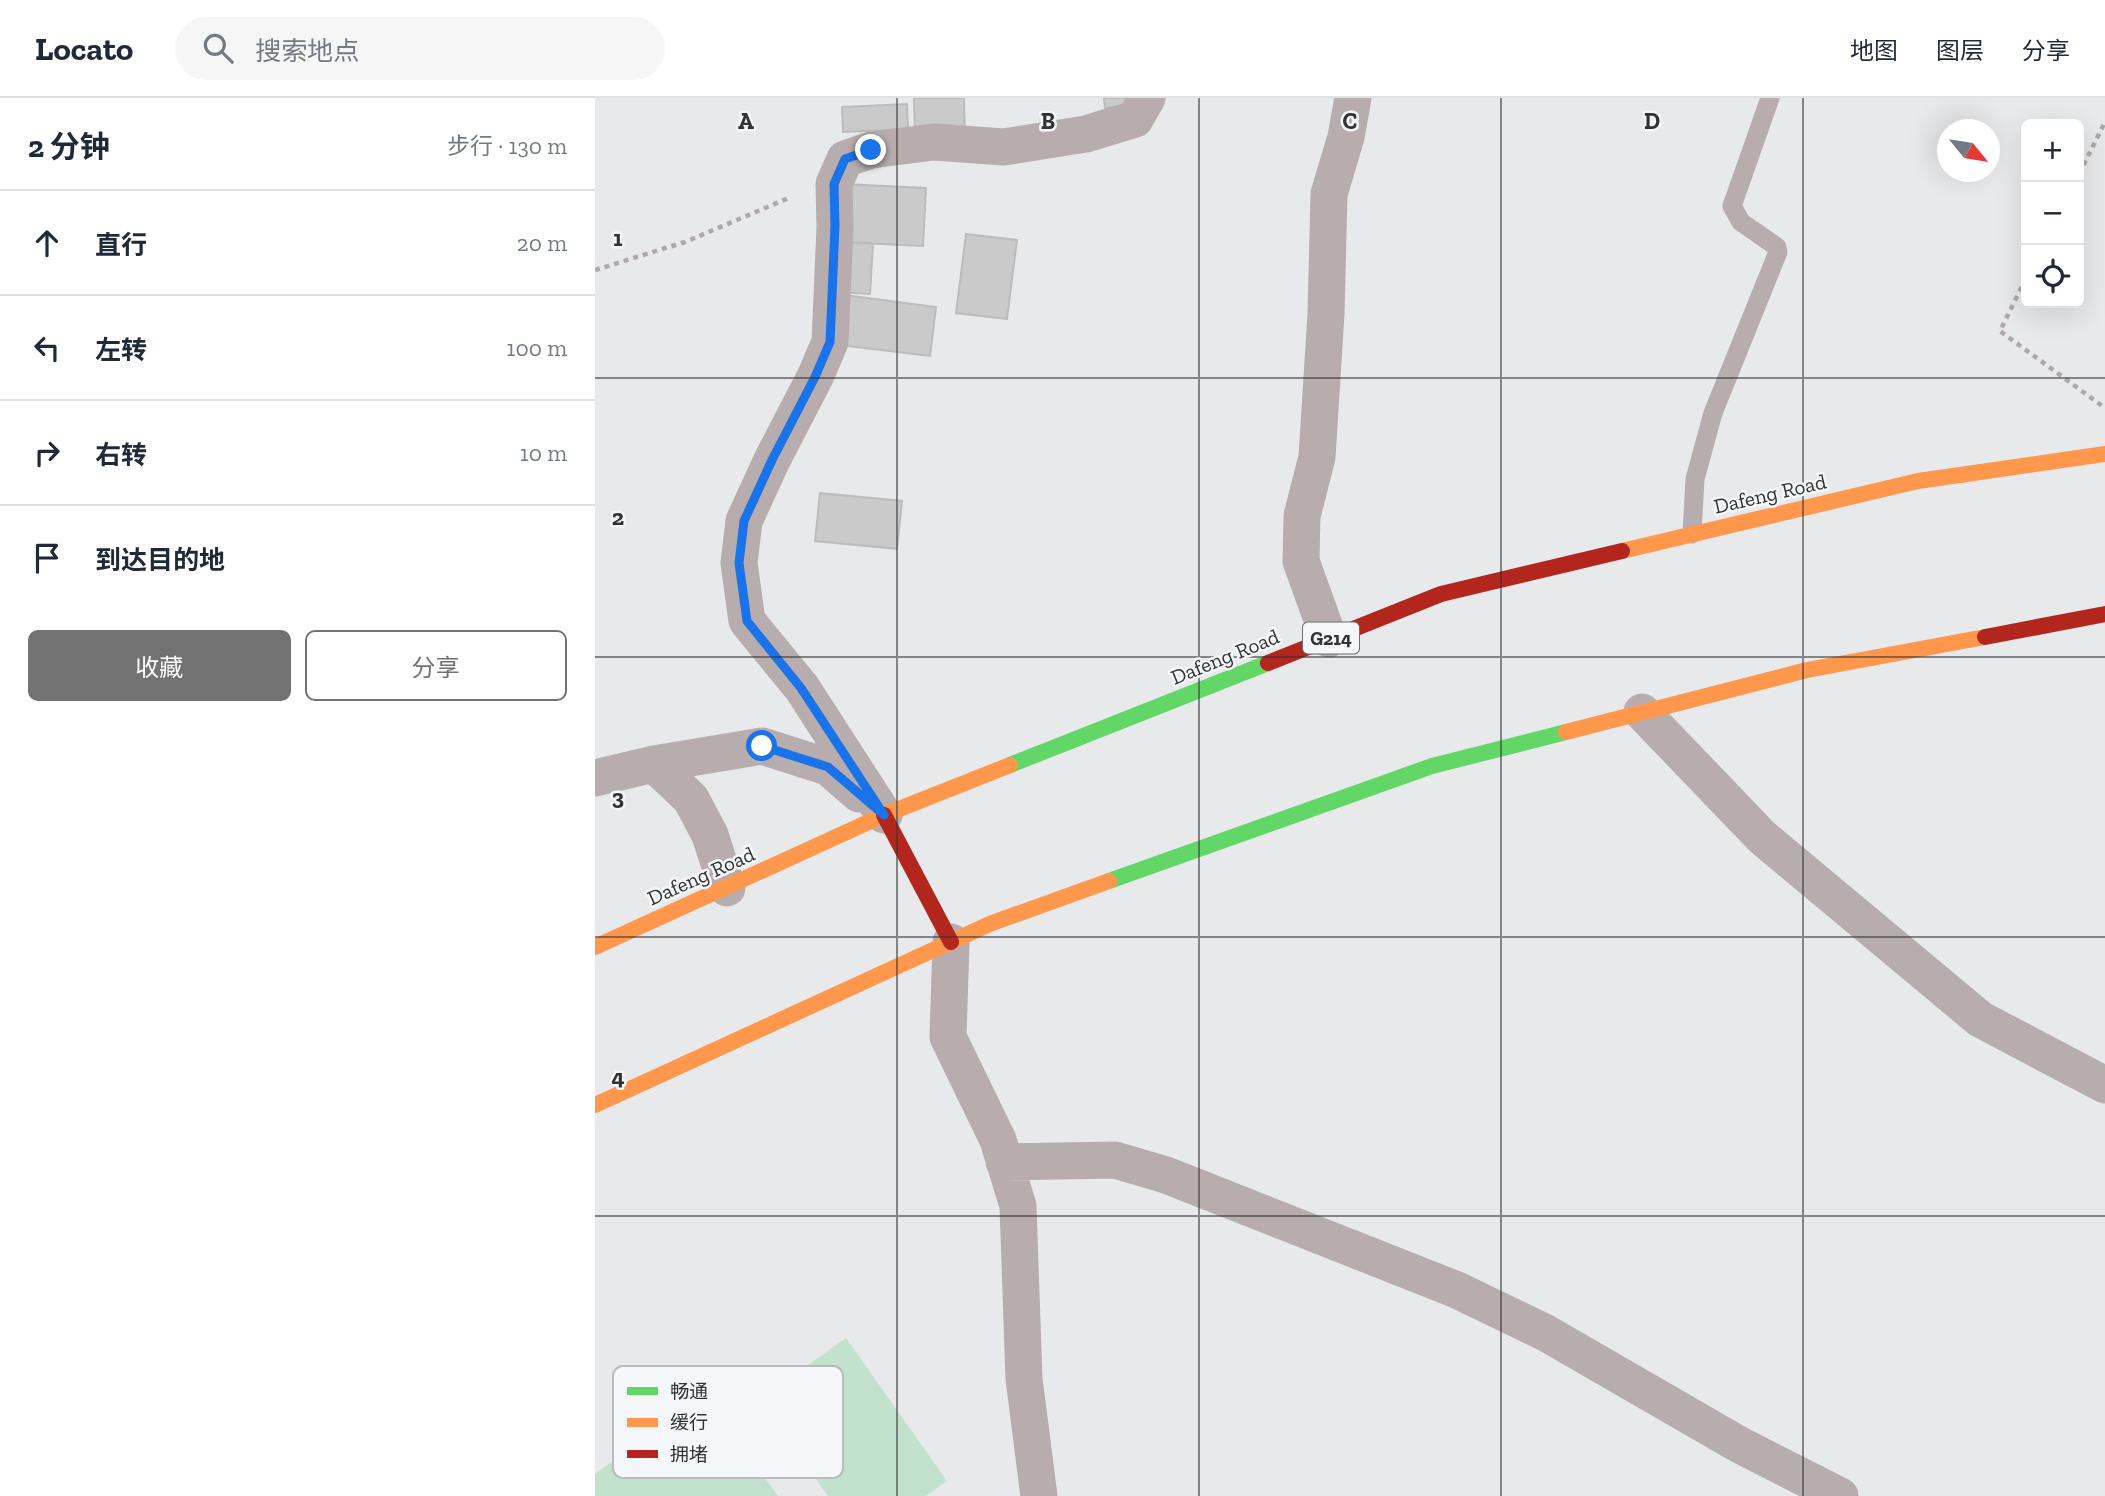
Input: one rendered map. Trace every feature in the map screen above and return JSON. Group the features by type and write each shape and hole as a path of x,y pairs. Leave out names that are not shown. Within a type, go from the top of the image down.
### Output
{"highway":[{"name":"Dafeng Road","path":"595,947 884,815 1441,594 1918,481 2105,454"},
{"path":"595,1105 1005,918 1432,766 1807,670 2105,614"},
{"path":"884,815 951,942"}],"street":[{"path":"884,815 801,688 747,621 739,563 744,521 830,342 834,184 845,159 871,150 934,142 1004,147 1086,134 1135,119 1147,98"},
{"path":"1329,639 1301,561 1302,516 1317,457 1326,314 1329,194 1346,138 1353,98"},
{"path":"1642,712 1762,837 1980,1019 2105,1084"},
{"path":"595,778 654,764 762,746 828,767 884,815"},
{"path":"654,764 691,799 710,835 727,888"},
{"path":"951,942 948,1037 998,1140 1017,1206 1024,1378 1039,1496"},
{"path":"1005,1162 1115,1160 1166,1175 1444,1285 1546,1333 1738,1444 1840,1496"}],"lane":[{"path":"1692,534 1695,479 1713,413 1778,252 1777,247 1741,222 1732,206 1770,98"}],"path":[{"path":"2084,164 2105,122"},
{"path":"595,270 685,242 794,196 839,173"},
{"path":"2021,288 2000,331 2105,408"}],"green space":[{"path":"846,1338 947,1481 926,1496 828,1496 815,1478 843,1478 843,1366 807,1366"},
{"path":"613,1461 613,1478 765,1478 778,1496 595,1496 595,1474"}],"building":[{"path":"914,98 964,98 965,136 915,138"},
{"path":"1104,98 1135,98 1135,104 1105,108"},
{"path":"907,104 908,129 843,132 842,107"},
{"path":"843,184 926,188 923,246 840,242"},
{"path":"966,234 1017,240 1007,319 956,313"},
{"path":"840,242 873,243 870,294 837,292"},
{"path":"845,295 936,307 930,356 838,345"},
{"path":"820,493 902,501 897,549 815,541"}],"traffic: fast":[{"path":"1010,765 1268,663"},
{"path":"1109,881 1432,766 1566,732"}],"traffic: slow":[{"path":"1622,551 1918,481 2105,454"},
{"path":"1566,732 1807,670 1985,637"},
{"path":"595,947 884,815 1010,765"},
{"path":"595,1105 992,923 1109,881"}],"traffic: jam":[{"path":"1268,663 1441,594 1622,551"},
{"path":"1985,637 2105,614"},
{"path":"884,815 951,942"}],"route":[{"path":"762,746 828,767 884,815 801,688 747,621 739,563 744,521 830,342 834,184 845,159 871,150"}]}
